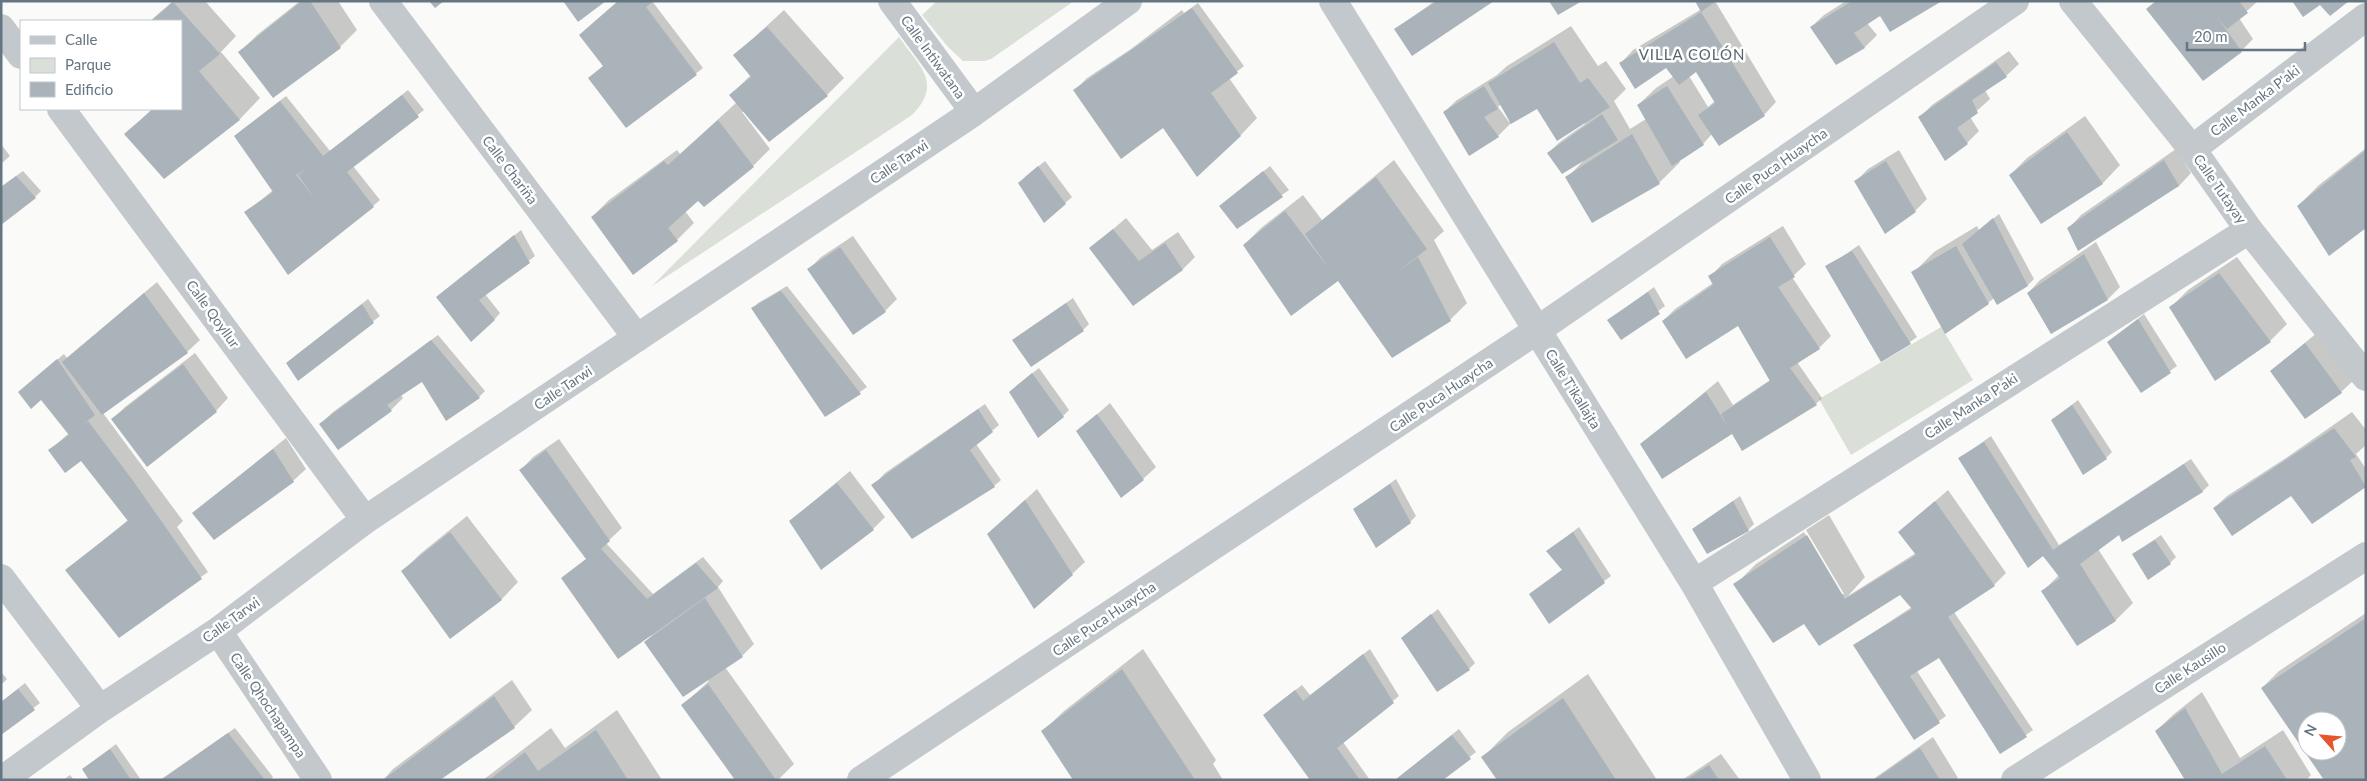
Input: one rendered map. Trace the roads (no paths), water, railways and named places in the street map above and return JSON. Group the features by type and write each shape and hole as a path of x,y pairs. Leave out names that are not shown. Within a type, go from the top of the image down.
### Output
{"street":[{"name":"Calle Chariña","path":"383,1 637,338"},
{"name":"Calle Intiwatana","path":"892,1 974,112"},
{"name":"Calle Tarwi","path":"2,780 100,709 218,631 365,520 974,112 1128,1"},
{"name":"Calle T'ikallajta","path":"1333,1 1694,583 1807,780"},
{"name":"Calle Puca Huaycha","path":"861,780 1536,331 2015,1"},
{"name":"Calle Tutayay","path":"2073,1 2192,149 2249,230 2366,377"},
{"name":"Calle Manka P'aki","path":"2192,149 2366,17"},
{"path":"1,28 20,54"},
{"name":"Calle Qoyllur","path":"62,110 365,520"},
{"name":"Calle Manka P'aki","path":"1694,583 2249,230"},
{"name":"Calle Kausillo","path":"2015,780 2366,556"},
{"path":"1,578 100,709"},
{"name":"Calle Qhochapampa","path":"218,631 318,780"}],"district":[{"name":"VILLA COLÓN","path":"1692,55"}]}
